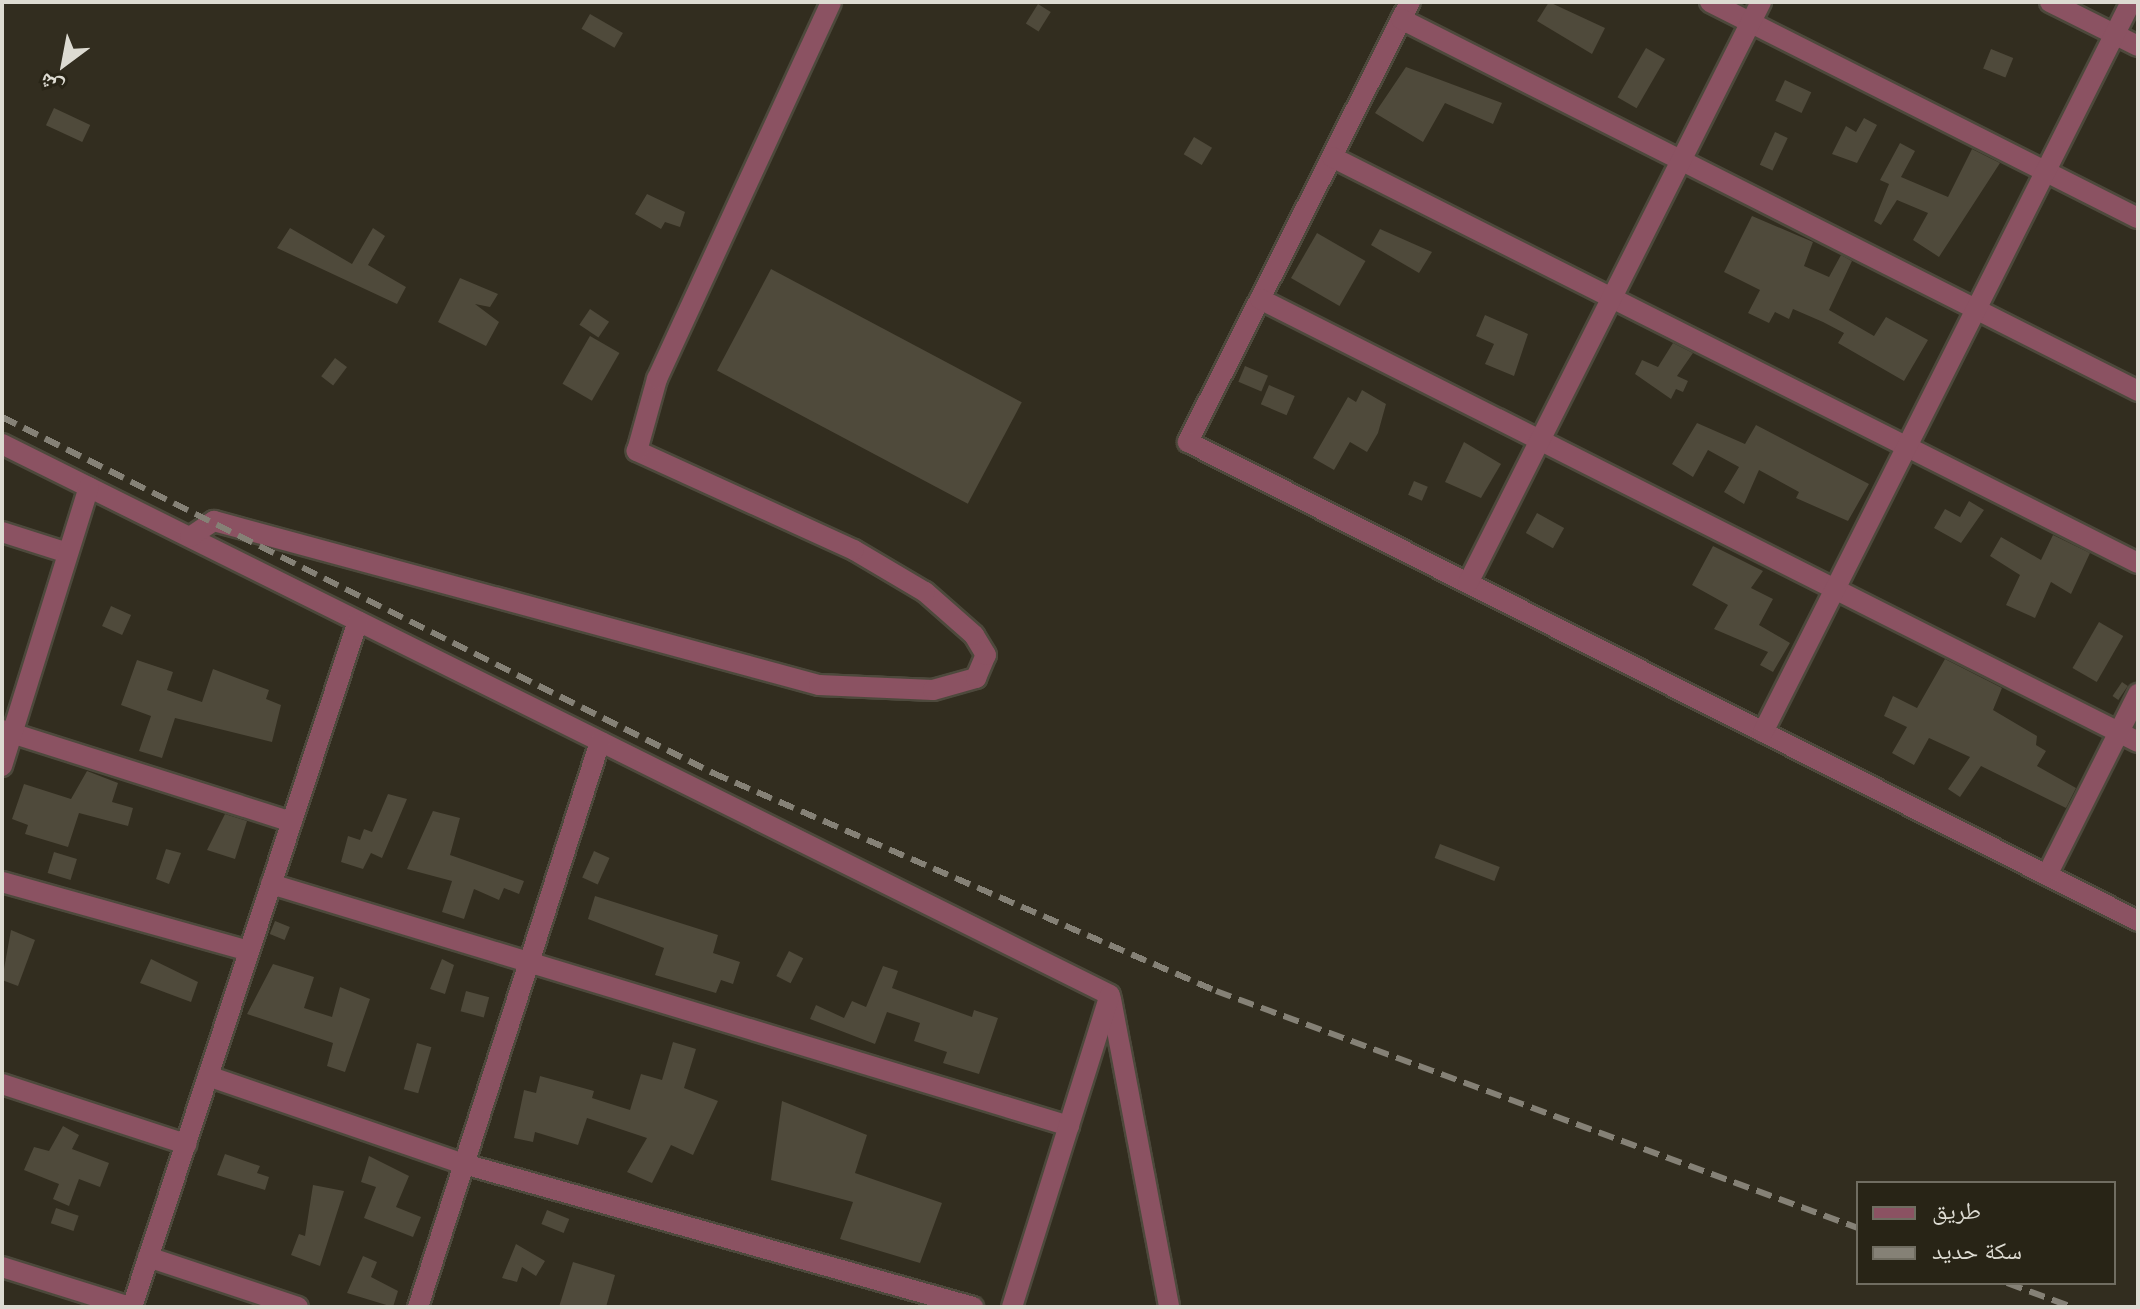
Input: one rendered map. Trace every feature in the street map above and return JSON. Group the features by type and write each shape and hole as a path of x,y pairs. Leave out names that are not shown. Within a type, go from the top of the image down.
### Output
{"street":[{"path":"190,537 214,521 819,685 933,690 976,678 986,655 974,635 925,592 854,550 637,451 657,379 831,2"},
{"path":"1710,2 2138,218"},
{"path":"1468,583 1761,2"},
{"path":"2050,2 2138,46"},
{"path":"1763,732 2131,2"},
{"path":"2138,391 1681,160 1406,11 1188,442 2138,921"},
{"path":"1332,157 2138,563"},
{"path":"1260,299 2138,742"},
{"path":"2,444 1110,995"},
{"path":"2,766 7,731 89,487"},
{"path":"2,532 68,553"},
{"path":"2,1267 131,1307 358,621"},
{"path":"2047,875 2138,694"},
{"path":"7,731 292,822"},
{"path":"418,1307 600,742"},
{"path":"2,882 249,951"},
{"path":"271,884 528,966 1069,1126"},
{"path":"1012,1307 1110,995"},
{"path":"1110,995 1169,1307"},
{"path":"208,1076 464,1164 973,1307"},
{"path":"2,1084 186,1144"},
{"path":"148,1257 298,1307"}],"building":[{"path":"1549,2 1605,28 1592,54 1537,21"},
{"path":"1038,4 1051,12 1039,31 1026,24"},
{"path":"590,14 623,33 614,48 582,29"},
{"path":"1646,48 1665,59 1637,108 1618,97"},
{"path":"1991,49 2013,58 2005,77 1983,68"},
{"path":"1406,67 1502,103 1493,124 1445,103 1423,142 1375,113"},
{"path":"1785,80 1811,92 1802,113 1775,101"},
{"path":"54,108 90,125 82,142 46,125"},
{"path":"1864,118 1877,125 1857,163 1832,154 1846,126 1856,132"},
{"path":"1775,132 1788,138 1772,171 1760,165"},
{"path":"1194,137 1212,148 1202,165 1184,154"},
{"path":"1900,143 1915,151 1901,177 1948,197 1972,149 2000,163 1939,257 1913,240 1928,213 1897,200 1881,225 1874,221 1889,184 1880,180"},
{"path":"647,194 685,212 680,227 665,222 661,229 635,214"},
{"path":"1752,216 1813,242 1804,266 1829,277 1841,255 1852,261 1829,310 1874,336 1886,317 1928,340 1904,381 1838,343 1844,333 1823,322 1793,309 1789,319 1775,312 1769,323 1748,313 1760,290 1724,272"},
{"path":"290,228 352,264 373,228 385,236 368,265 406,287 397,304 277,248"},
{"path":"1380,229 1432,252 1419,273 1371,245"},
{"path":"1317,233 1365,261 1339,306 1291,278"},
{"path":"771,269 1022,402 968,504 717,371"},
{"path":"460,278 498,294 490,307 475,304 499,322 486,346 438,322"},
{"path":"590,309 609,322 598,338 579,325"},
{"path":"1485,315 1528,334 1514,376 1485,364 1494,344 1476,336"},
{"path":"590,336 619,353 592,401 562,384"},
{"path":"1673,343 1693,353 1677,376 1688,381 1683,392 1676,389 1671,399 1635,374 1642,360 1658,367"},
{"path":"335,358 347,367 333,385 321,376"},
{"path":"1245,366 1268,376 1261,391 1238,382"},
{"path":"1269,385 1295,396 1287,415 1261,404"},
{"path":"1362,390 1386,404 1378,433 1367,452 1350,442 1334,470 1313,458 1348,397 1356,402"},
{"path":"1697,423 1745,444 1756,425 1869,484 1848,521 1796,498 1799,492 1759,470 1744,504 1724,492 1739,467 1708,450 1693,477 1672,464"},
{"path":"1464,442 1501,464 1481,498 1445,482"},
{"path":"1414,481 1428,487 1422,501 1408,495"},
{"path":"1969,501 1984,510 1961,543 1934,528 1945,509 1960,517"},
{"path":"1537,513 1564,528 1553,548 1526,533"},
{"path":"2053,535 2090,553 2071,594 2051,582 2035,618 2006,605 2020,575 1990,556 2001,537 2041,560"},
{"path":"1713,546 1763,571 1751,588 1773,599 1759,625 1790,643 1773,672 1760,665 1768,652 1714,629 1728,605 1692,585"},
{"path":"111,606 131,615 122,635 102,626"},
{"path":"2099,622 2123,636 2097,682 2072,668"},
{"path":"1945,659 2002,688 1993,710 2037,736 2036,745 2046,751 2037,766 2076,788 2066,808 1981,766 1960,797 1948,789 1970,757 1929,738 1914,765 1892,753 1907,727 1884,716 1893,696 1917,708"},
{"path":"137,660 173,672 167,690 202,702 213,669 269,690 266,699 281,705 272,742 175,718 162,758 139,751 151,716 121,705"},
{"path":"2122,682 2128,686 2118,700 2112,696"},
{"path":"87,771 118,783 112,802 133,808 128,826 79,813 68,847 25,834 28,825 12,819 24,784 71,799"},
{"path":"388,794 407,799 382,858 371,853 363,869 341,862 348,836 360,840 364,829 372,832"},
{"path":"433,811 460,818 450,855 524,881 519,894 504,888 499,900 474,889 464,919 442,912 452,881 407,869"},
{"path":"225,814 247,821 235,859 207,850"},
{"path":"1440,844 1500,867 1494,881 1435,858"},
{"path":"166,849 181,853 169,884 156,879"},
{"path":"594,851 610,858 598,884 582,877"},
{"path":"54,852 77,859 71,880 48,873"},
{"path":"595,896 718,935 713,953 740,962 733,984 721,980 716,993 655,975 664,948 588,919"},
{"path":"275,921 290,927 285,940 270,934"},
{"path":"11,930 35,940 18,986 2,980"},
{"path":"789,951 803,958 791,983 776,976"},
{"path":"151,959 198,982 191,1002 140,983"},
{"path":"442,959 454,965 445,994 430,989"},
{"path":"273,964 314,977 304,1008 332,1017 340,987 370,999 345,1072 327,1066 333,1043 247,1014"},
{"path":"883,966 898,971 892,988 972,1017 974,1010 998,1018 979,1074 943,1063 947,1052 914,1041 920,1023 887,1012 875,1044 810,1019 816,1005 844,1018 852,1001 866,1007"},
{"path":"466,991 489,997 484,1017 461,1011"},
{"path":"673,1042 696,1049 684,1088 718,1101 693,1155 671,1145 652,1183 627,1172 647,1138 587,1118 578,1145 535,1132 533,1142 514,1138 524,1090 536,1093 540,1076 594,1091 592,1098 630,1110 641,1074 662,1080"},
{"path":"417,1043 431,1047 418,1093 404,1089"},
{"path":"782,1101 867,1135 855,1173 942,1203 920,1263 840,1239 853,1202 771,1180"},
{"path":"63,1126 79,1135 72,1149 109,1163 100,1187 79,1179 69,1206 53,1199 59,1184 24,1170 34,1147 49,1151"},
{"path":"225,1154 260,1166 257,1173 269,1177 265,1190 217,1175"},
{"path":"369,1156 409,1176 396,1207 421,1217 413,1237 364,1218 376,1187 361,1182"},
{"path":"313,1185 344,1191 320,1266 291,1255 299,1234 305,1236"},
{"path":"56,1208 79,1216 73,1231 51,1223"},
{"path":"547,1210 569,1219 564,1233 541,1224"},
{"path":"516,1244 545,1261 536,1276 522,1267 517,1282 502,1278"},
{"path":"363,1256 377,1262 371,1277 398,1291 393,1307 347,1293"},
{"path":"573,1262 615,1275 606,1307 559,1307"}],"railway":[{"path":"2,417 713,773 1216,991 1856,1227"},
{"path":"2012,1285 2072,1307"}]}
